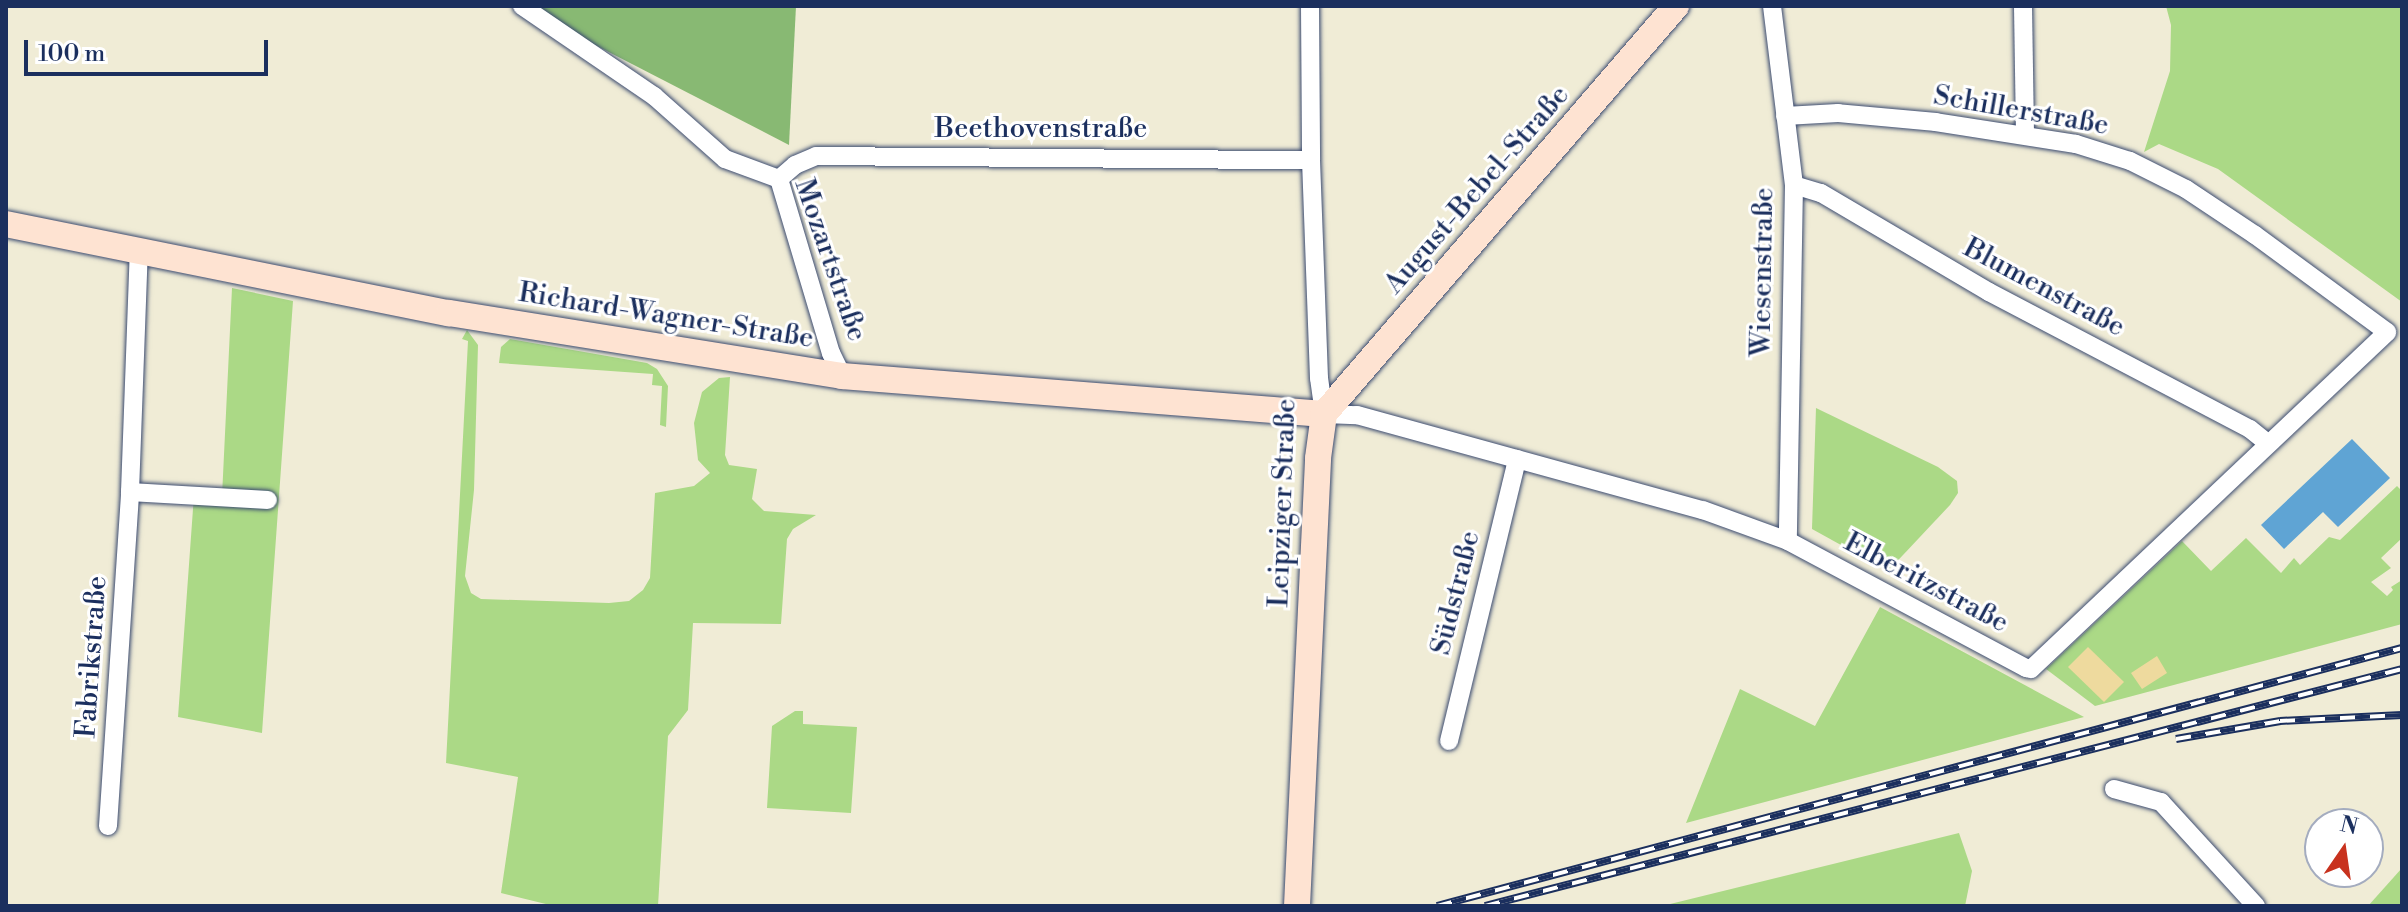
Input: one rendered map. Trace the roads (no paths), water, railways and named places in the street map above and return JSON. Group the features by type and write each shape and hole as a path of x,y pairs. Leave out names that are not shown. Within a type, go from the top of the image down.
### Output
{"street":[{"name":"Mozartstraße","path":"522,6 654,96 725,159 779,179 831,353 842,376"},
{"name":"Leipziger Straße","path":"1297,906 1318,458 1324,414 1319,378 1311,160 1310,6"},
{"name":"August-Bebel-Straße","path":"1324,414 1676,6"},
{"name":"Wiesenstraße","path":"1772,6 1794,185 1788,541"},
{"path":"2023,6 2025,135"},
{"name":"Schillerstraße","path":"1785,116 1838,113 2025,135 2076,144 2130,161 2186,189 2387,332"},
{"name":"Beethovenstraße","path":"779,179 795,165 816,156 1311,160"},
{"name":"Blumenstraße","path":"1794,185 1821,193 1989,292 2250,429 2267,443"},
{"name":"Richard-Wagner-Straße","path":"6,224 465,316 842,376 1324,414"},
{"name":"Fabrikstraße","path":"108,826 130,492 139,251"},
{"name":"Elberitzstraße","path":"1324,414 1357,415 1703,510 1788,541 2031,669 2387,332"},
{"name":"Südstraße","path":"1449,741 1517,459"},
{"path":"130,492 268,500"},
{"path":"2114,789 2161,802 2256,906"}],"water":[{"path":"2352,439 2390,478 2338,527 2323,512 2284,549 2261,525"}],"railway":[{"path":"1437,906 2402,648"},
{"path":"1485,906 2402,669"},
{"path":"2176,739 2280,721 2402,715"}]}
